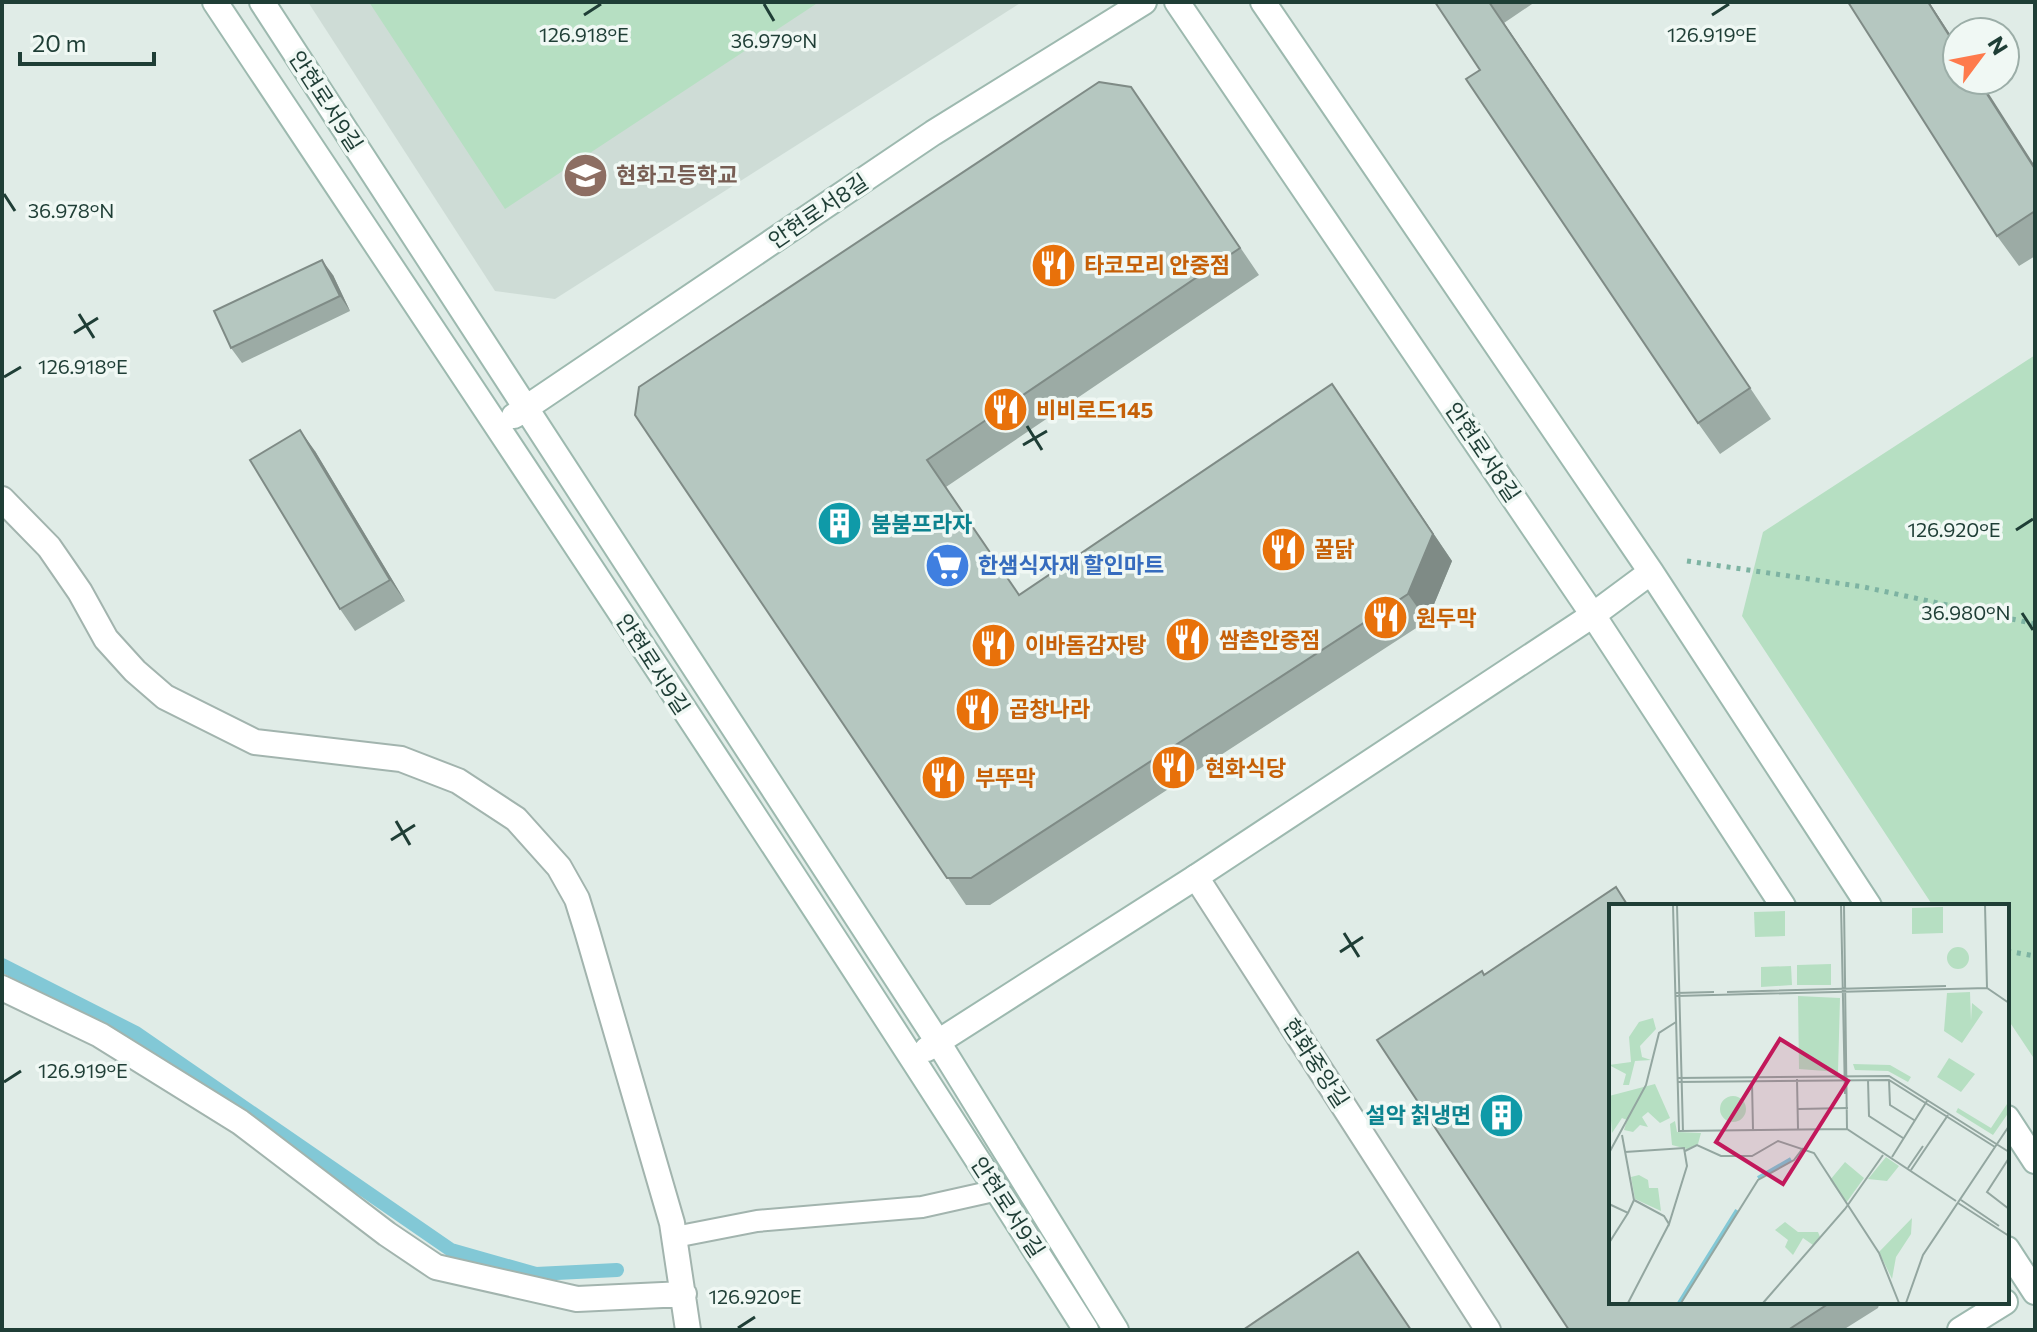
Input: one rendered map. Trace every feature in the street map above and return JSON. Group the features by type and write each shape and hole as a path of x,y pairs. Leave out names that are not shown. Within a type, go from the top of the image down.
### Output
{"street":[{"name":"안현로서9길","path":"215,2 998,1190 1086,1330"},
{"name":"안현로서9길","path":"262,2 938,1042 1116,1330"},
{"name":"안현로서8길","path":"498,428 933,133 1144,2"},
{"name":"안현로서8길","path":"1177,2 1593,615 1782,904"},
{"path":"1263,2 1651,572 1868,904"},
{"path":"2,499 49,547 80,592 106,639 135,671 165,697 255,742 401,759 458,781 516,819 559,867 577,899 675,1237 688,1330"},
{"path":"912,1059 1196,877 1593,615 1651,572"},
{"name":"현화중앙길","path":"1196,877 1488,1330"},
{"path":"2,988 100,1035 240,1122 387,1234 436,1267 577,1299 684,1294"},
{"path":"2009,1121 2035,1161"},
{"path":"2009,1252 2034,1287 2009,1300"},
{"path":"1960,1330 2001,1304"}],"lane":[{"path":"675,1237 757,1221 922,1207 998,1190"}],"path":[{"path":"1679,560 1864,587 2035,624"},
{"path":"2009,951 2035,956"}],"shaded area":[{"name":"현화고등학교","path":"308,2 1022,2 555,299 495,291"}],"green space":[{"path":"369,2 819,2 505,209"},
{"path":"2035,355 2035,1060 2009,1021 2009,904 1932,904 1742,616 1763,532"}],"building":[{"path":"1435,2 1489,2 1750,388 1698,423 1466,79 1480,70"},
{"path":"1848,2 1928,2 1941,23 1941,96 1988,96 2035,169 2035,211 1997,236"},
{"name":"붐붐프라자","path":"1099,82 1131,87 1240,248 927,460 1019,595 1332,384 1433,534 1408,594 971,878 947,878 635,415 639,387"},
{"path":"322,260 340,296 231,348 214,311"},
{"path":"300,430 390,580 340,609 250,460"},
{"path":"1616,887 1627,904 1609,904 1609,1304 1828,1304 1788,1330 1569,1330 1377,1040 1482,971 1484,975"},
{"path":"1358,1252 1411,1330 1243,1330"}],"waterway":[{"path":"2,965 136,1033 451,1250 536,1274 617,1270"}],"place":[{"name":"현화고등학교","path":"585,175"},
{"name":"타코모리 안중점","path":"1053,265"},
{"name":"비비로드145","path":"1005,410"},
{"name":"붐붐프라자","path":"840,524"},
{"name":"꿀닭","path":"1283,549"},
{"name":"한샘식자재 할인마트","path":"947,565"},
{"name":"원두막","path":"1385,618"},
{"name":"쌈촌안중점","path":"1188,640"},
{"name":"이바돔감자탕","path":"994,645"},
{"name":"곱창나라","path":"978,709"},
{"name":"현화식당","path":"1174,768"},
{"name":"부뚜막","path":"944,778"},
{"name":"설악 칡냉면","path":"1502,1115"}]}
